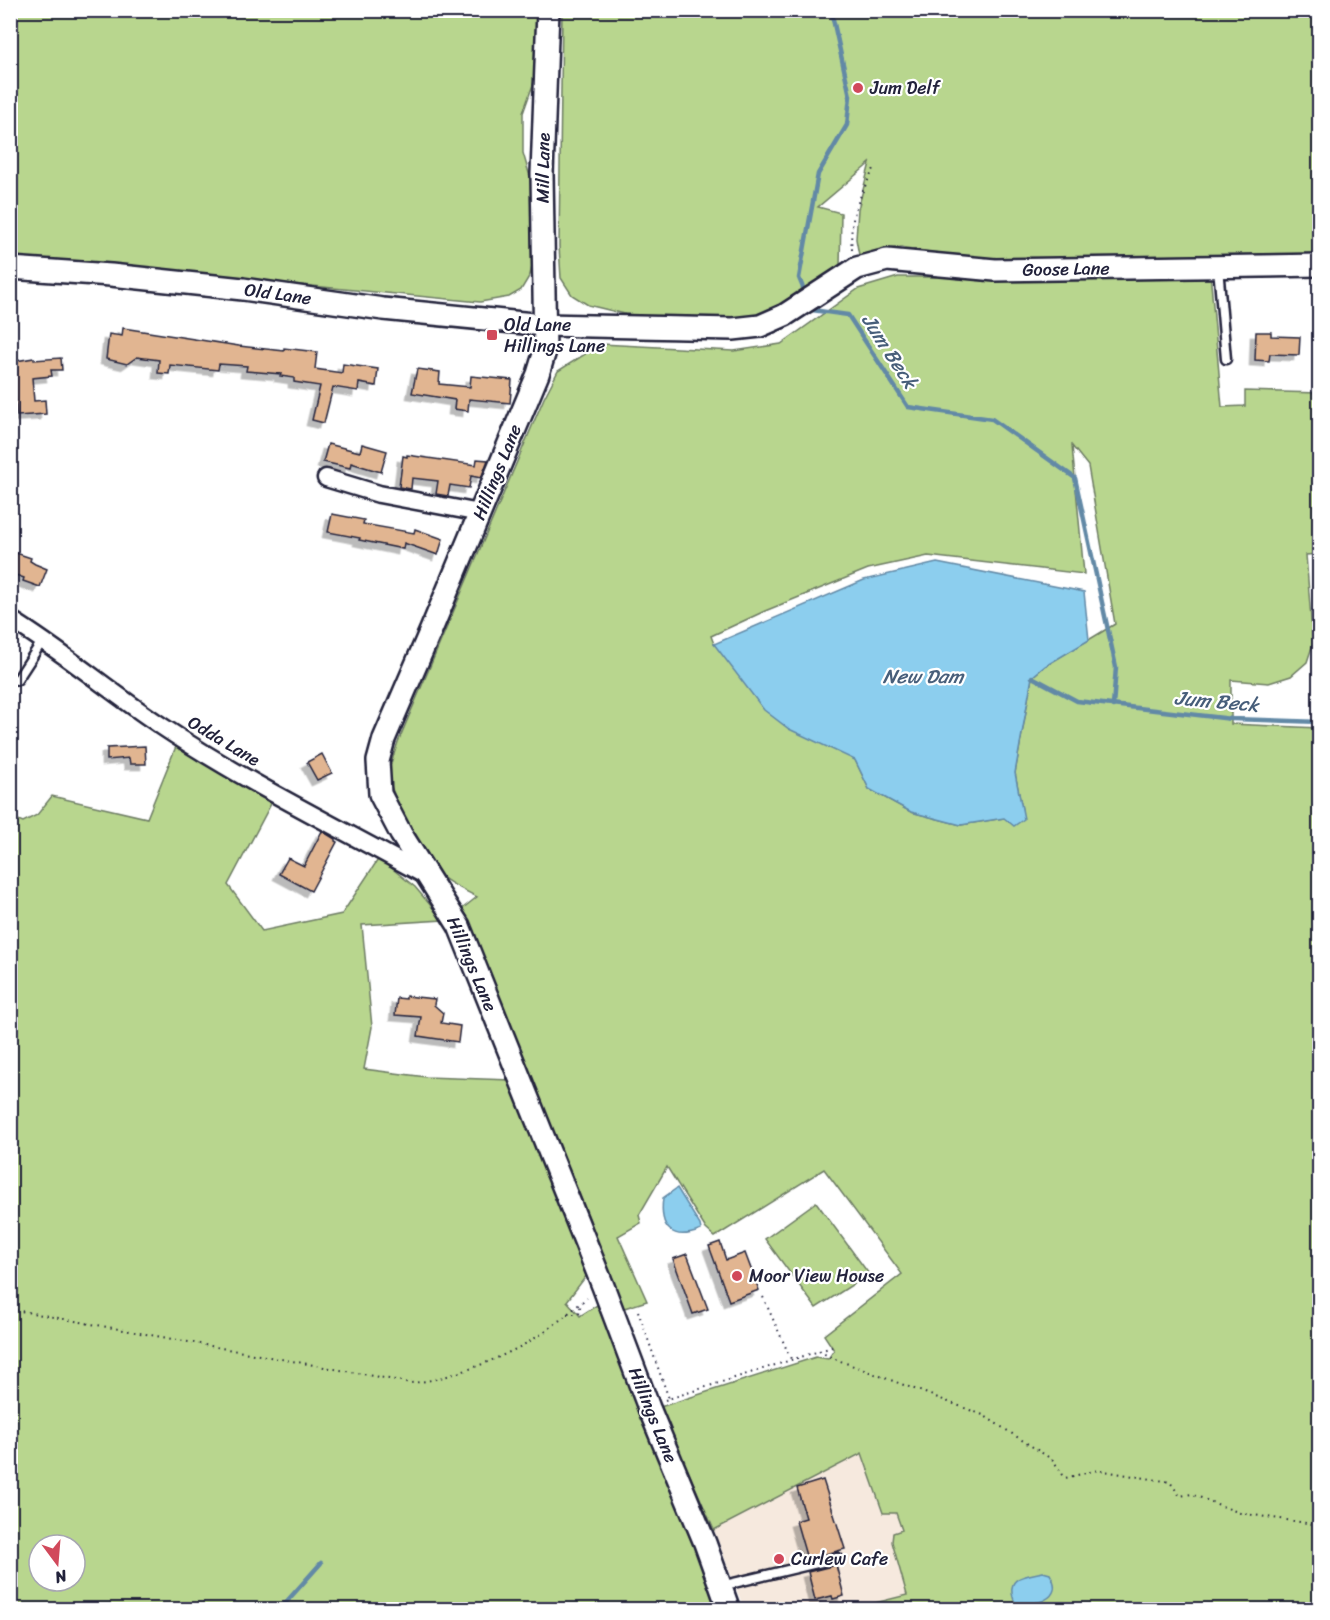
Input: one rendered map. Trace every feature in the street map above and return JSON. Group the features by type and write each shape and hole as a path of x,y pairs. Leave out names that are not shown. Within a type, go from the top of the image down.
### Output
{"street":[{"name":"Mill Lane","path":"544,325 542,174 548,10"},
{"name":"Goose Lane","path":"544,325 733,329 760,326 801,306 857,268 887,260 995,270 1320,265"},
{"name":"Old Lane","path":"10,268 111,275 243,289 383,309 544,325"},
{"name":"Hillings Lane","path":"544,325 545,351 537,374 384,739 378,761 380,794 401,834 459,926 603,1286 649,1408 705,1543 729,1610"},
{"path":"326,478 379,494 480,513"},
{"name":"Odda Lane","path":"10,619 44,640 162,727 243,775 429,877"}],"lane":[{"path":"1218,266 1226,359"},
{"path":"10,679 17,680 44,640"},
{"path":"721,1586 838,1558"}],"path":[{"path":"857,268 851,240 854,210 876,165"},
{"path":"10,1309 411,1383 426,1382 491,1361 533,1339 603,1286"},
{"path":"764,1298 791,1359"},
{"path":"567,1314 579,1314 581,1303"},
{"path":"638,1311 669,1398 832,1347"},
{"path":"819,1351 830,1358 983,1415 1053,1460 1065,1478 1098,1470 1170,1482 1180,1496 1191,1494 1239,1513 1320,1525"}],"shaded area":[{"path":"862,1453 882,1513 896,1513 902,1531 893,1533 892,1542 907,1595 851,1609 815,1607 805,1610 744,1609 714,1530"}],"green space":[{"path":"10,11 539,11 536,76 523,113 523,153 533,187 534,257 530,275 521,290 509,297 480,302 11,259"},
{"path":"562,11 1319,11 1320,257 1281,260 1114,257 1018,262 982,261 901,247 859,255 856,239 858,209 870,163 818,207 841,213 840,267 758,320 666,318 625,314 588,305 572,295 561,278 559,246"},
{"path":"1210,272 1222,407 1245,406 1245,391 1319,393 1319,554 1306,555 1313,644 1307,662 1291,676 1269,683 1231,680 1231,724 1319,728 1319,1609 851,1609 907,1595 892,1542 893,1533 902,1530 896,1513 883,1513 862,1453 714,1530 660,1407 816,1357 828,1359 834,1350 824,1335 902,1274 824,1169 715,1237 706,1229 667,1167 639,1215 641,1223 618,1236 647,1301 621,1309 589,1218 462,909 477,897 438,874 427,860 407,824 387,775 398,742 544,398 558,371 601,344 734,351 781,344 858,289 898,277","holes":["1072,446 1088,466 1115,624 1045,666 1032,677 1015,773 1022,810 1004,818 961,825 911,812 869,789 855,760 714,644 711,636 765,611 868,569 928,556 1084,574"]},
{"path":"177,744 273,800 228,885 262,931 342,914 379,858 415,887 443,920 362,925 372,1027 364,1069 426,1077 511,1080 587,1275 567,1301 580,1316 597,1305 693,1538 718,1609 11,1610 11,817 23,822 37,815 52,796 147,818"},
{"path":"816,1202 869,1274 816,1308 765,1239"}],"water":[{"name":"New Dam","path":"937,563 1084,592 1089,640 1045,666 1032,677 1015,773 1024,819 1014,826 1004,818 961,825 911,812 869,789 855,760 789,729 764,710 714,644 864,580"},
{"path":"677,1188 701,1230 691,1233 675,1233 666,1224 663,1217 663,1198"},
{"path":"1043,1572 1050,1574 1054,1583 1051,1595 1039,1602 1015,1603 1012,1588 1017,1579"}],"building":[{"path":"123,328 239,346 317,352 315,369 342,373 343,364 378,369 376,386 359,383 358,391 333,387 324,423 312,420 320,386 294,382 294,378 280,376 281,374 246,371 247,366 219,364 218,370 170,365 169,374 158,373 159,360 137,357 127,364 106,359 109,334 122,336"},
{"path":"1256,332 1271,332 1271,336 1300,337 1299,355 1270,354 1269,361 1255,360"},
{"path":"34,358 34,360 61,358 62,370 51,370 52,376 32,378 34,401 45,400 46,414 17,416 14,379 10,379 10,362"},
{"path":"417,369 440,372 439,384 470,387 471,376 512,380 510,403 469,399 468,411 454,409 455,400 412,393"},
{"path":"328,444 360,452 362,444 387,451 381,472 351,463 350,468 323,462"},
{"path":"407,455 476,465 477,459 488,460 481,478 471,476 469,488 450,485 448,496 436,494 438,481 412,478 411,489 399,487 403,456 407,457"},
{"path":"332,514 364,520 363,524 414,533 415,529 443,539 438,555 404,543 403,549 359,540 360,538 328,532"},
{"path":"10,551 31,558 30,561 47,569 40,587 10,573"},
{"path":"145,746 146,764 130,764 129,758 107,760 107,748"},
{"path":"322,754 332,773 317,780 307,762"},
{"path":"322,831 337,842 311,891 279,874 288,858 304,866"},
{"path":"406,996 435,999 434,1005 443,1013 441,1023 460,1026 458,1042 418,1036 421,1017 395,1015 397,998 406,999"},
{"path":"720,1242 726,1260 745,1253 759,1290 729,1301 709,1246"},
{"path":"687,1254 708,1309 693,1314 673,1259"},
{"path":"823,1480 845,1549 807,1559 796,1521 806,1518 797,1488"},
{"path":"836,1565 844,1596 815,1600 808,1572"}],"waterway":[{"name":"Jum Beck","path":"806,295 799,278 818,174 847,125 850,96 831,10"},
{"name":"Jum Beck","path":"810,306 812,310 848,315 908,407 992,419 1075,478 1116,667 1113,706"},
{"name":"Jum Beck","path":"1032,677 1077,701 1232,719 1320,722"},
{"path":"279,1610 321,1563"}],"place":[{"name":"Jum Delf","path":"858,88"},
{"name":"Old Lane Hillings Lane","path":"492,335"},
{"name":"Moor View House","path":"737,1276"},
{"name":"Curlew Cafe","path":"779,1559"}]}
